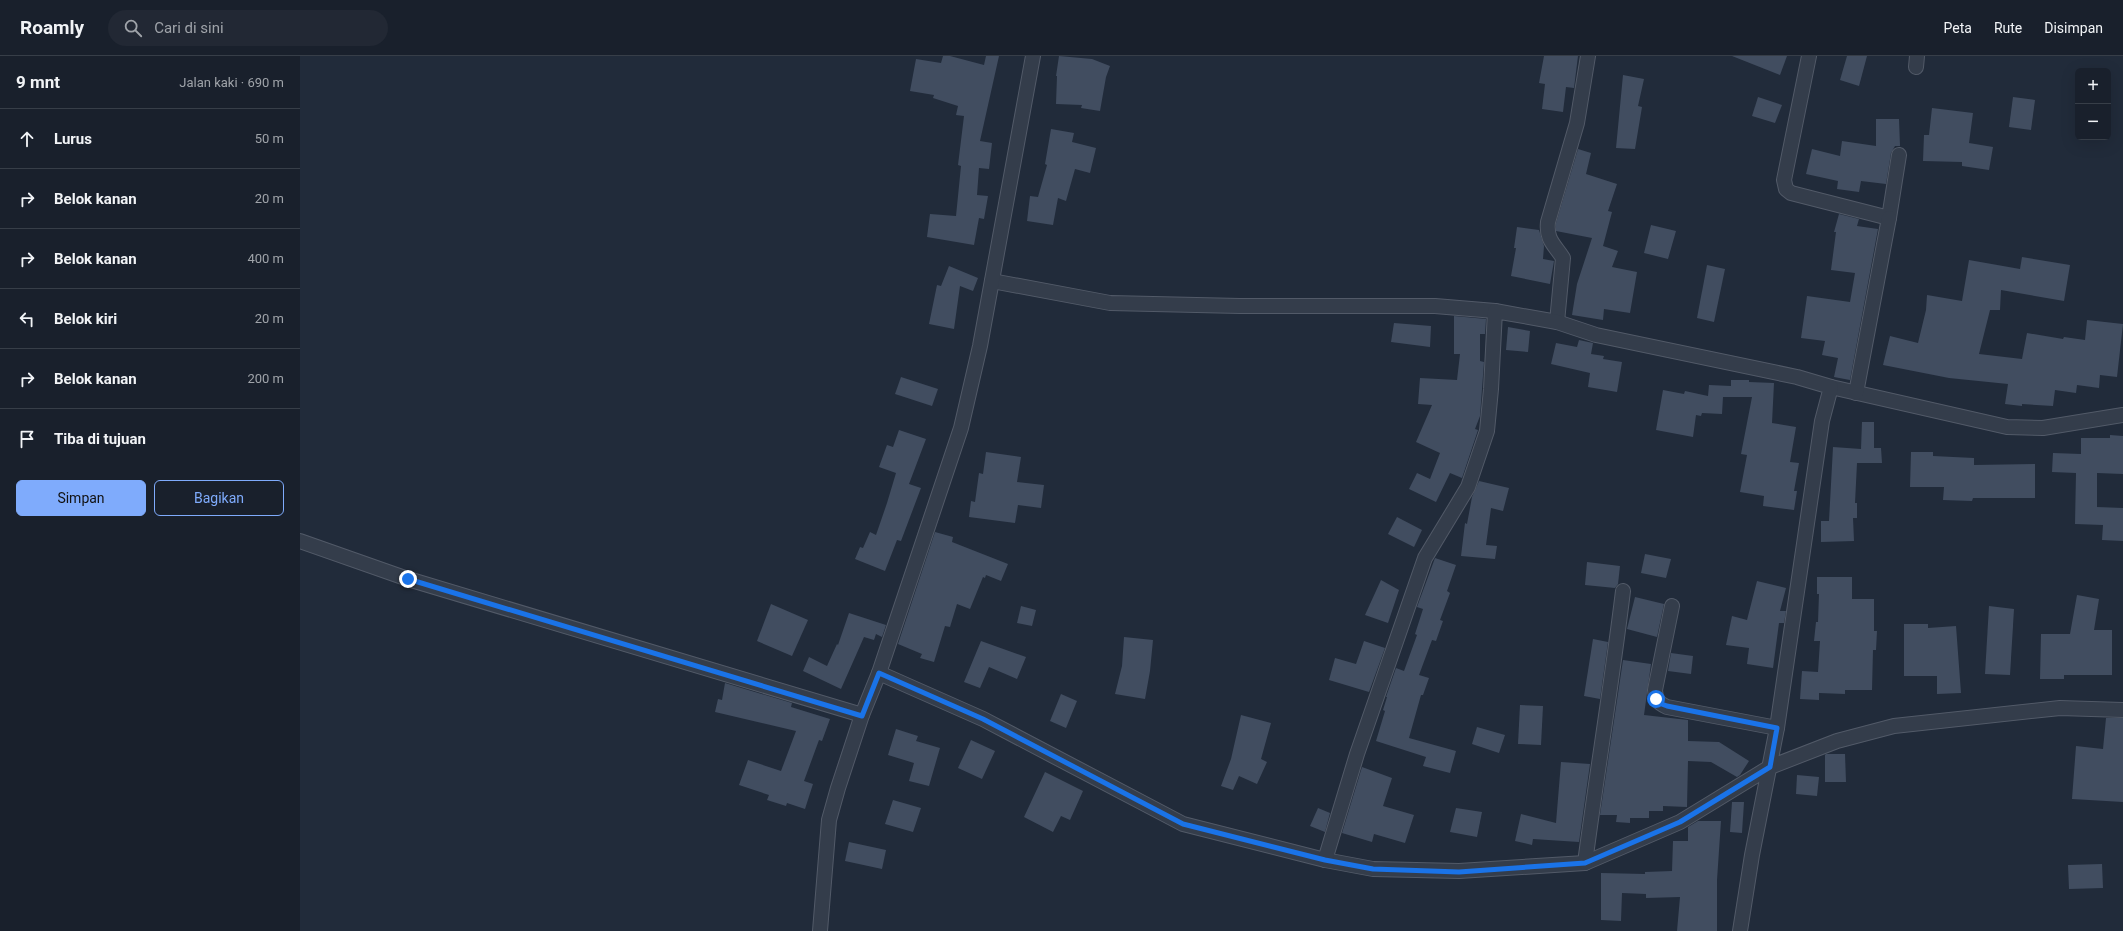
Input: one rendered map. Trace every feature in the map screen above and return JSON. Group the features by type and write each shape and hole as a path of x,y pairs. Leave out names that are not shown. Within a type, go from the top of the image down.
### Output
{"street":[{"path":"820,931 829,820 862,716 879,673 961,428 980,346 1033,56"},
{"path":"1557,322 1563,258 1549,239 1547,231 1548,222 1577,123 1588,56"},
{"path":"1808,56 1784,180 1786,189 1791,193 1889,218"},
{"path":"1856,394 1889,218 1899,155"},
{"path":"992,281 1110,303 1240,306 1435,306 1495,311 1557,322 1596,335 1783,373 1856,394 2000,426 2026,429 2042,428 2123,415"},
{"path":"1325,860 1357,754 1425,558 1468,487 1486,431 1491,389 1495,311"},
{"path":"1740,931 1752,855 1777,728 1822,421 1831,387"},
{"path":"300,541 408,579 862,716"},
{"path":"1585,863 1597,767 1614,663 1623,591"},
{"path":"1672,606 1655,690 1656,699 1659,703 1667,706 1777,728"},
{"path":"879,673 983,719 1183,824 1325,860 1373,869 1459,872 1585,863 1680,822 1770,767 1837,741 1894,726 2060,708 2123,710"}],"building":[{"path":"943,56 950,56 984,65 986,56 999,56 980,141 992,143 989,169 979,168 977,195 988,196 984,219 979,218 974,245 927,237 930,214 956,216 961,166 958,165 964,116 956,115 958,106 933,98 934,95 910,91 916,59 941,63"},
{"path":"1059,56 1092,59 1110,66 1106,77 1100,111 1081,108 1082,105 1056,104 1056,76"},
{"path":"1544,56 1578,56 1574,88 1566,87 1563,112 1542,109 1545,84 1539,83"},
{"path":"1732,56 1787,56 1780,75"},
{"path":"1847,56 1867,56 1859,86 1840,80"},
{"path":"1623,75 1644,79 1638,106 1642,107 1635,149 1616,148"},
{"path":"1758,97 1782,105 1775,123 1752,116"},
{"path":"2013,97 2035,100 2031,130 2009,127"},
{"path":"1932,108 1973,113 1969,143 1993,147 1989,170 1962,166 1962,162 1923,161 1924,135 1929,135"},
{"path":"1876,119 1899,119 1900,146 1895,146 1891,153 1886,184 1861,181 1859,192 1837,189 1838,181 1806,174 1812,149 1840,156 1842,141 1876,146"},
{"path":"1051,129 1074,133 1072,142 1096,148 1090,173 1075,169 1066,201 1058,198 1053,225 1027,221 1030,196 1038,197 1047,165 1045,164"},
{"path":"1578,149 1591,153 1586,174 1617,184 1608,211 1612,212 1603,246 1618,251 1612,267 1637,272 1630,313 1604,309 1603,320 1572,315 1577,284 1592,238 1556,231 1556,223"},
{"path":"1839,214 1859,219 1857,226 1878,229 1850,380 1834,377 1838,358 1822,355 1825,341 1801,338 1807,296 1850,302 1855,273 1831,270 1836,232 1834,232"},
{"path":"1651,225 1676,231 1668,259 1644,253"},
{"path":"1517,227 1539,230 1544,246 1543,259 1554,261 1550,284 1511,276 1516,248 1514,248"},
{"path":"2022,257 2070,265 2064,301 2001,290 2000,310 1990,310 1979,354 2022,359 2027,333 2063,339 2064,337 2085,340 2087,320 2123,324 2117,377 2100,375 2099,388 2077,385 2076,393 2055,390 2053,406 2022,404 2022,406 2005,404 2008,384 1949,378 1883,365 1890,336 1918,343 1926,310 1927,295 1962,301 1969,260 2020,269"},
{"path":"1707,265 1725,269 1714,322 1697,318"},
{"path":"949,266 978,278 973,291 960,286 954,329 929,324 937,285 941,286"},
{"path":"1454,316 1486,319 1485,334 1480,334 1480,361 1484,362 1480,416 1475,429 1478,430 1462,478 1450,473 1436,502 1409,489 1417,473 1430,479 1440,453 1416,442 1432,405 1418,404 1420,378 1457,380 1460,354 1454,354"},
{"path":"1394,323 1431,326 1430,347 1391,342"},
{"path":"1508,327 1530,331 1528,352 1506,350"},
{"path":"1579,340 1593,343 1591,354 1604,356 1603,359 1622,362 1617,392 1588,387 1590,373 1551,364 1556,343 1577,347"},
{"path":"901,377 938,389 932,406 895,394"},
{"path":"1731,380 1749,380 1749,382 1774,383 1772,423 1796,427 1790,462 1799,463 1794,491 1797,491 1794,510 1763,506 1764,496 1740,492 1747,455 1741,454 1752,397 1723,397 1722,414 1702,413 1701,416 1696,415 1693,437 1656,430 1663,390 1684,394 1685,391 1708,396 1709,385 1731,386"},
{"path":"1862,422 1874,422 1874,448 1881,448 1882,463 1857,463 1855,503 1857,503 1857,518 1853,518 1854,541 1821,542 1821,521 1829,521 1833,447 1861,449"},
{"path":"899,430 926,439 909,484 921,488 901,541 897,540 885,571 855,559 860,547 863,548 870,532 876,535 887,503 896,473 879,467 887,445 893,447"},
{"path":"2110,435 2123,436 2123,474 2097,473 2097,507 2123,508 2123,541 2102,540 2103,525 2075,524 2076,473 2052,472 2053,453 2081,454 2081,438 2110,438"},
{"path":"986,452 1021,457 1017,482 1044,485 1041,508 1018,505 1015,523 969,517 971,501 975,502 979,473 983,474"},
{"path":"1911,452 1933,452 1933,456 1974,458 1974,465 2035,464 2035,498 1973,498 1972,501 1943,500 1944,487 1910,487"},
{"path":"1479,481 1509,488 1503,511 1491,508 1486,545 1497,546 1495,559 1461,556 1465,523 1467,524 1472,497"},
{"path":"1397,517 1422,530 1414,547 1388,534"},
{"path":"935,532 953,537 952,542 1008,564 1001,581 986,575 985,578 983,577 970,609 957,604 950,627 945,626 934,662 920,658 922,654 898,644"},
{"path":"1645,554 1671,559 1666,578 1641,573"},
{"path":"1435,558 1456,565 1447,591 1450,593 1440,620 1443,621 1436,641 1432,640 1419,675 1429,678 1423,695 1421,695 1409,738 1456,751 1450,773 1423,766 1426,757 1376,741 1385,711 1383,710 1386,697 1396,668 1404,671 1417,635 1415,634 1423,609 1417,607"},
{"path":"1587,562 1620,566 1618,584 1615,588 1585,585"},
{"path":"1817,577 1852,577 1852,599 1874,599 1874,631 1877,631 1876,650 1873,650 1872,690 1845,690 1845,694 1819,693 1819,700 1800,699 1802,671 1818,672 1820,641 1814,641 1816,622 1818,622 1819,594 1817,594"},
{"path":"1381,580 1399,590 1388,623 1365,615"},
{"path":"1757,581 1786,588 1780,611 1786,611 1784,623 1779,623 1773,668 1747,664 1749,648 1726,645 1732,616 1747,620"},
{"path":"2077,595 2099,599 2094,630 2112,630 2112,675 2064,675 2064,679 2040,679 2041,634 2070,634"},
{"path":"1635,597 1664,604 1657,637 1627,629"},
{"path":"771,604 808,620 792,656 757,641"},
{"path":"1021,606 1036,610 1032,626 1017,623"},
{"path":"1989,606 2014,609 2010,675 1985,674"},
{"path":"849,613 886,625 882,637 876,634 874,640 864,637 841,689 803,671 809,657 827,666 837,644 838,645"},
{"path":"1904,624 1928,624 1928,628 1956,626 1961,693 1937,694 1937,676 1904,676"},
{"path":"1124,637 1153,640 1145,699 1115,694 1122,666"},
{"path":"1593,639 1608,642 1600,699 1584,696"},
{"path":"981,641 1026,657 1017,679 989,667 980,688 964,682"},
{"path":"1364,641 1385,648 1369,692 1329,680 1335,658 1356,664"},
{"path":"1671,653 1693,656 1691,674 1668,671"},
{"path":"1623,660 1651,664 1644,715 1688,720 1688,741 1719,742 1749,761 1740,775 1737,777 1711,762 1688,761 1687,807 1663,806 1663,811 1649,811 1649,818 1630,818 1630,823 1616,822 1617,815 1600,815"},
{"path":"725,683 792,703 791,707 830,719 822,741 819,740 804,781 813,784 805,809 787,803 786,806 767,800 769,795 739,785 748,760 781,771 796,731 715,712 718,699 722,700"},
{"path":"1061,694 1077,701 1066,728 1050,721"},
{"path":"1520,705 1543,706 1541,745 1518,744"},
{"path":"1241,715 1271,723 1261,759 1267,762 1257,784 1239,776 1233,790 1221,786 1231,759"},
{"path":"2106,718 2123,718 2123,802 2072,799 2076,746 2103,749"},
{"path":"1477,727 1505,735 1499,753 1472,744"},
{"path":"896,729 918,736 916,741 940,748 929,786 909,781 914,763 888,755"},
{"path":"971,740 995,751 982,779 958,768"},
{"path":"1826,754 1845,754 1846,782 1825,782"},
{"path":"1561,762 1590,764 1579,842 1533,839 1532,845 1515,841 1521,814 1556,823"},
{"path":"1362,767 1392,778 1383,806 1414,815 1405,843 1374,834 1372,842 1342,833"},
{"path":"1045,772 1083,791 1070,820 1061,816 1053,832 1024,817"},
{"path":"1797,775 1819,777 1817,796 1796,794"},
{"path":"893,800 921,808 913,832 885,824"},
{"path":"1732,802 1744,802 1742,833 1730,832"},
{"path":"1318,808 1330,813 1325,832 1310,826"},
{"path":"1456,808 1482,812 1477,837 1450,832"},
{"path":"1698,821 1721,821 1717,880 1717,931 1677,931 1680,897 1646,898 1646,894 1622,893 1621,921 1601,920 1601,873 1645,874 1645,872 1672,871 1673,841 1688,841 1688,827"},
{"path":"849,842 886,850 882,869 845,861"},
{"path":"2102,864 2103,888 2069,889 2068,865"}],"route":[{"path":"408,579 678,662 862,716 879,673 983,719 1183,824 1325,860 1373,869 1459,872 1585,863 1680,822 1770,767 1777,728 1667,706 1659,703 1656,699"}]}
